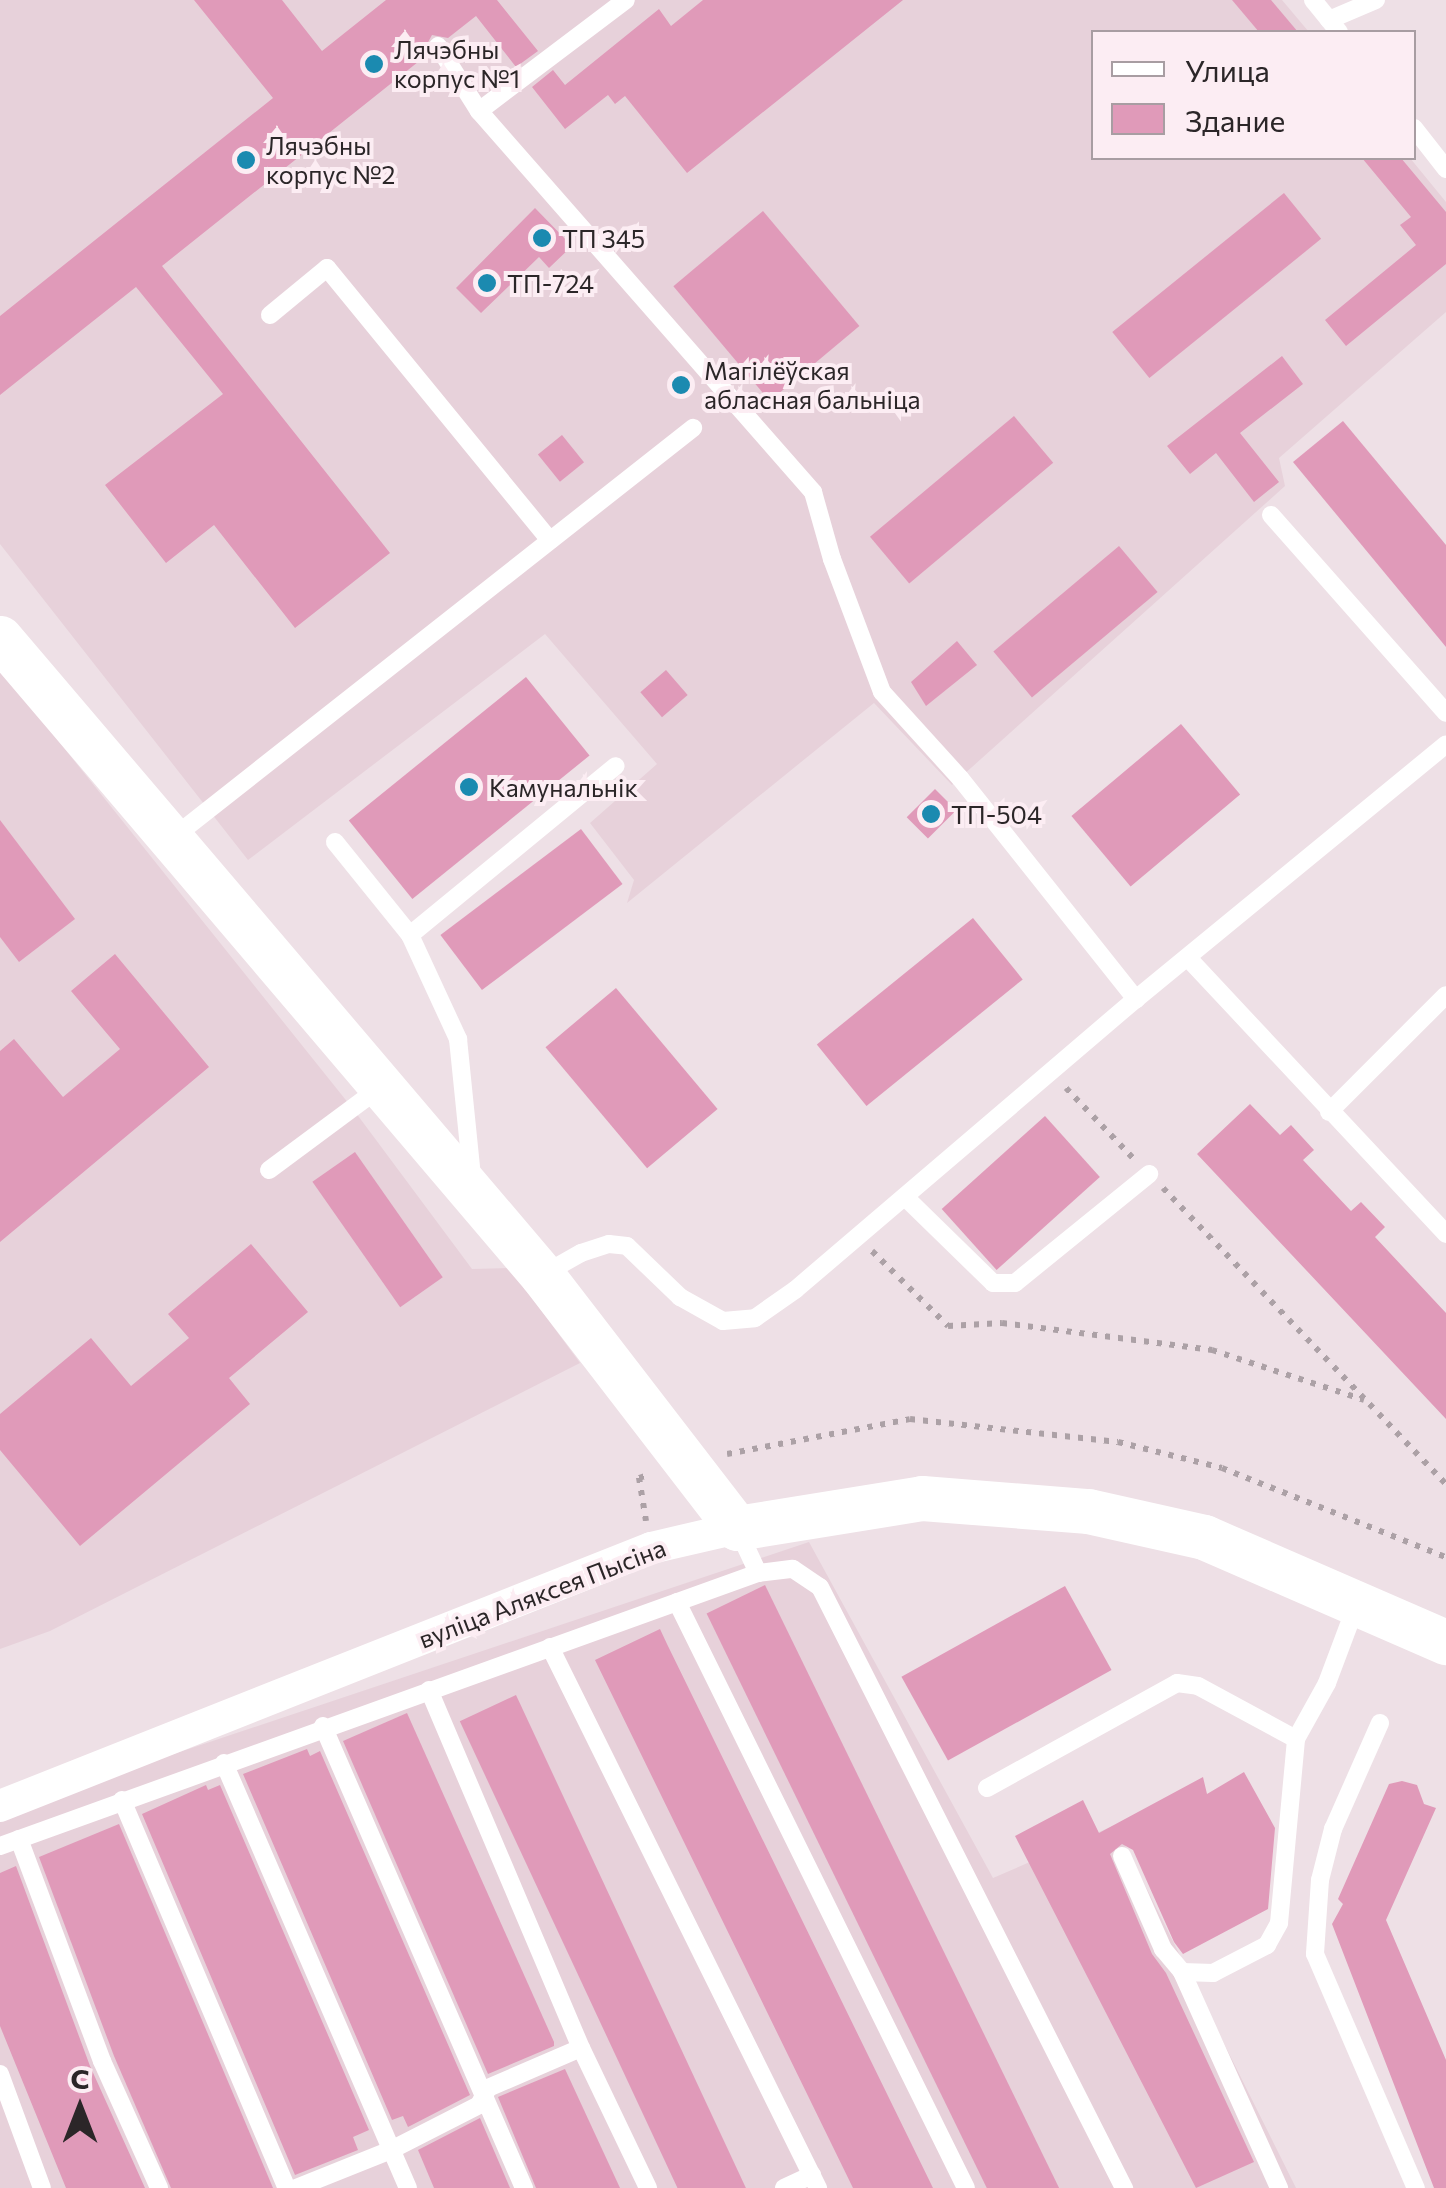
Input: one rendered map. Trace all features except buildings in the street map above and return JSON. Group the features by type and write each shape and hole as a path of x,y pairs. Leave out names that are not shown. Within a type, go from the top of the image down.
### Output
{"main road":[{"path":"0,638 542,1275 737,1528"},
{"name":"вуліца Аляксея Пысіна","path":"737,1528 922,1498 1088,1511 1204,1537 1446,1642"}],"street":[{"name":"вуліца Аляксея Пысіна","path":"0,1806 651,1548 737,1528"}],"lane":[{"path":"479,111 626,0"},
{"path":"1312,0 1334,26 1376,0"},
{"path":"438,46 479,111 814,492 832,559 882,692 960,778 1136,999"},
{"path":"1416,131 1446,169"},
{"path":"270,315 326,268 550,540"},
{"path":"170,840 693,428"},
{"path":"1271,515 1446,713"},
{"path":"542,1275 581,1254 610,1244 626,1246 680,1298 723,1322 755,1318 858,1237 1136,999 1446,744"},
{"path":"410,935 616,766"},
{"path":"334,842 410,935 458,1039 475,1200"},
{"path":"1188,958 1446,1234"},
{"path":"1328,1112 1446,996"},
{"path":"269,1170 382,1085"},
{"path":"905,1197 993,1283 1016,1283 1149,1174"},
{"path":"737,1528 758,1573"},
{"path":"0,1846 323,1726 758,1573 793,1570 820,1588 1124,2188"},
{"path":"676,1602 966,2188"},
{"path":"1182,1972 1213,1973 1267,1946 1279,1922 1296,1739 1327,1683 1356,1606"},
{"path":"550,1647 815,2182 784,2188"},
{"path":"986,1788 1177,1683 1198,1686 1296,1739"},
{"path":"429,1690 581,2048 648,2188"},
{"path":"1380,1723 1333,1829 1320,1880 1316,1954 1416,2188"},
{"path":"323,1726 524,2188"},
{"path":"224,1762 408,2188"},
{"path":"122,1800 288,2188"},
{"path":"19,1839 102,2061 159,2188"},
{"path":"1122,1856 1162,1949 1182,1972 1278,2188"},
{"path":"296,2188 392,2150 479,2105 488,2088 581,2048"},
{"path":"0,2074 42,2188"}],"path":[{"path":"1051,1072 1446,1484"},
{"path":"858,1237 948,1326 1002,1323 1212,1350 1366,1400"},
{"path":"684,1462 910,1419 1118,1442 1222,1468 1444,1554"}],"shaded area":[{"name":"Магілёўская абласная бальніца","path":"0,0 1282,0 1307,30 1091,30 1091,160 1412,160 1446,202 1446,312 1279,458 1285,486 952,785 874,703 627,903 634,880 590,823 657,764 545,634 248,860 0,544"},
{"path":"0,668 353,1109 472,1269 510,1268 580,1363 50,1631 0,1649"},
{"path":"809,1542 993,1878 1115,1825 1296,2188 0,2188 0,1812"}],"place":[{"name":"Лячэбны корпус №1","path":"374,64"},
{"name":"Лячэбны корпус №2","path":"246,160"},
{"name":"ТП 345","path":"542,238"},
{"name":"ТП-724","path":"487,283"},
{"name":"Магілёўская абласная бальніца","path":"681,385"},
{"name":"Камунальнік","path":"469,787"},
{"name":"ТП-504","path":"931,814"}]}
